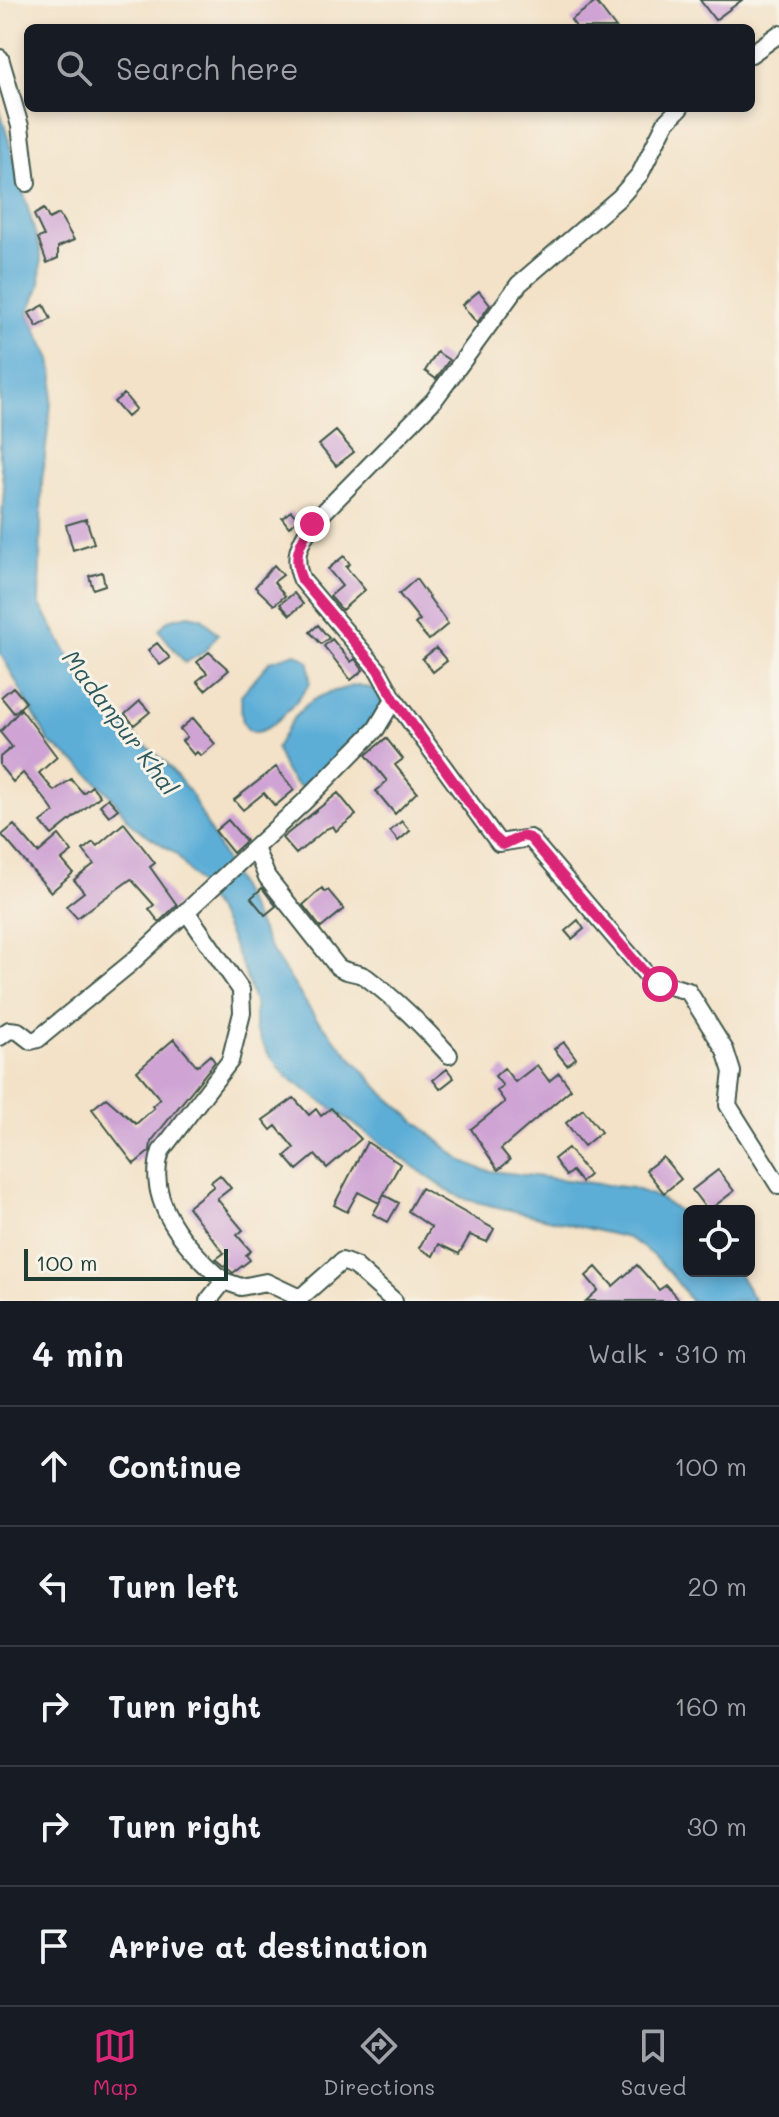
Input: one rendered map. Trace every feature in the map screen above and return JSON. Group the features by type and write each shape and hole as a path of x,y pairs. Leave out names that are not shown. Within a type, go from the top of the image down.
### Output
{"street":[{"path":"755,51 779,34"},
{"path":"0,58 20,126 27,183"},
{"path":"676,112 666,122 640,174 620,197 519,284 434,400 312,524 298,545 295,564 302,580 378,670 394,699 499,843 530,838 652,981 688,991 725,1050 732,1072 728,1105 779,1186"},
{"path":"0,1037 9,1030 18,1031 31,1041 38,1039 131,963 255,848 376,729 394,699"},
{"path":"255,848 267,877 337,966 347,973 362,974 418,1021 449,1055"},
{"path":"186,911 241,990 242,1013 230,1061 161,1151 156,1168 162,1209 224,1281 241,1287 266,1282 300,1298 342,1261 355,1266 394,1301"},
{"path":"208,1301 224,1281"}],"water":[{"path":"0,110 41,254 40,285 28,313 51,359 54,378 42,481 39,603 82,679 107,712 166,763 190,792 270,948 315,1017 385,1095 461,1160 483,1170 632,1188 657,1197 683,1213 683,1277 741,1277 755,1301 690,1301 663,1266 628,1238 468,1200 448,1191 286,1076 267,1052 255,1029 255,1005 243,968 224,924 200,886 176,854 132,825 110,795 82,767 49,742 0,652 0,544 4,488 0,460"},
{"path":"188,615 202,618 218,634 204,652 185,663 159,630 168,620"},
{"path":"296,653 309,662 310,683 268,728 258,732 249,730 242,718 241,695 270,661"},
{"path":"358,685 377,690 383,698 381,717 309,789 296,784 287,774 276,748 284,733 300,711 317,698"}],"building":[{"path":"700,0 742,0 715,20"},
{"path":"596,2 613,24 574,24 571,20"},
{"path":"44,209 49,219 59,214 74,240 58,247 58,258 47,263 38,238 44,236 34,215"},
{"path":"479,291 490,305 477,323 462,305"},
{"path":"44,305 51,319 37,327 29,313"},
{"path":"437,352 449,360 436,379 425,371"},
{"path":"124,394 136,409 127,417 114,402"},
{"path":"336,431 354,452 336,466 319,445"},
{"path":"291,511 298,519 289,527 282,518"},
{"path":"86,519 94,543 73,550 66,525"},
{"path":"344,556 350,564 346,567 365,590 342,610 330,596 342,586 328,569"},
{"path":"274,565 283,575 274,582 285,596 274,605 255,587"},
{"path":"102,572 105,585 93,589 89,576"},
{"path":"416,579 448,624 429,640 415,624 420,620 399,594"},
{"path":"294,593 303,604 290,615 280,604"},
{"path":"318,625 329,638 321,644 310,632"},
{"path":"332,639 351,662 355,659 363,670 351,680 324,646"},
{"path":"157,643 170,658 160,665 148,650"},
{"path":"436,648 447,661 433,672 422,659"},
{"path":"209,652 229,670 205,690 197,681 207,673 197,662"},
{"path":"13,687 26,702 14,713 1,697"},
{"path":"140,701 150,712 134,725 125,714"},
{"path":"21,709 57,757 39,773 54,791 71,779 83,793 92,786 100,796 52,835 41,822 54,812 45,799 23,773 13,782 0,766 0,757 12,747 0,732"},
{"path":"193,718 215,744 201,756 197,752 194,755 182,741 187,737 180,729"},
{"path":"386,738 403,759 395,765 417,792 395,814 376,791 387,781 366,755"},
{"path":"276,767 294,790 275,806 264,793 243,810 234,800"},
{"path":"338,793 356,815 336,831 333,826 326,829 296,854 282,838"},
{"path":"108,798 118,809 109,816 100,805"},
{"path":"228,820 246,841 233,853 215,831"},
{"path":"402,821 410,831 398,841 390,831"},
{"path":"124,823 155,863 150,867 177,905 159,922 149,909 154,905 131,879 77,918 66,906 84,892 74,880 94,864 83,850 93,842 97,846"},
{"path":"14,825 38,853 59,835 72,852 62,860 73,873 51,892 2,835"},
{"path":"262,888 276,906 265,915 251,898"},
{"path":"322,888 325,892 328,890 344,909 321,928 303,905"},
{"path":"578,920 584,929 572,939 565,931"},
{"path":"174,1039 197,1066 210,1055 215,1062 151,1142 150,1151 134,1164 92,1109 106,1098 136,1124 160,1099 137,1071"},
{"path":"564,1042 576,1058 567,1065 554,1049"},
{"path":"537,1065 549,1081 559,1073 571,1089 501,1149 510,1160 498,1170 471,1129 505,1102 497,1091 503,1086 495,1076 504,1068 515,1082"},
{"path":"447,1069 454,1078 440,1089 433,1080"},
{"path":"294,1098 309,1115 316,1109 321,1116 331,1108 361,1139 327,1168 315,1155 297,1170 285,1156 294,1148 276,1126 271,1130 263,1120"},
{"path":"583,1109 601,1132 584,1146 566,1123"},
{"path":"367,1142 400,1164 379,1203 358,1192 347,1212 334,1205"},
{"path":"568,1148 589,1175 581,1182 572,1171 566,1176 554,1159"},
{"path":"663,1157 681,1179 664,1193 646,1170"},
{"path":"718,1170 734,1191 716,1205 703,1205 692,1190"},
{"path":"220,1175 231,1188 217,1199 243,1230 237,1235 251,1251 246,1255 250,1260 233,1273 216,1259 224,1253 188,1207 214,1186 211,1182"},
{"path":"421,1188 494,1229 487,1242 470,1235 459,1254 439,1244 433,1256 419,1248 431,1227 408,1211"},
{"path":"384,1195 399,1203 388,1222 373,1214"},
{"path":"637,1265 659,1290 666,1285 680,1301 586,1301 598,1290 586,1276 596,1267 613,1286"}],"route":[{"path":"312,524 298,545 295,564 302,580 378,670 441,767 493,836 503,845 522,836 530,838 652,981 660,984"}],"water label":[{"name":"Madanpur Khal","path":"121,722"}]}
